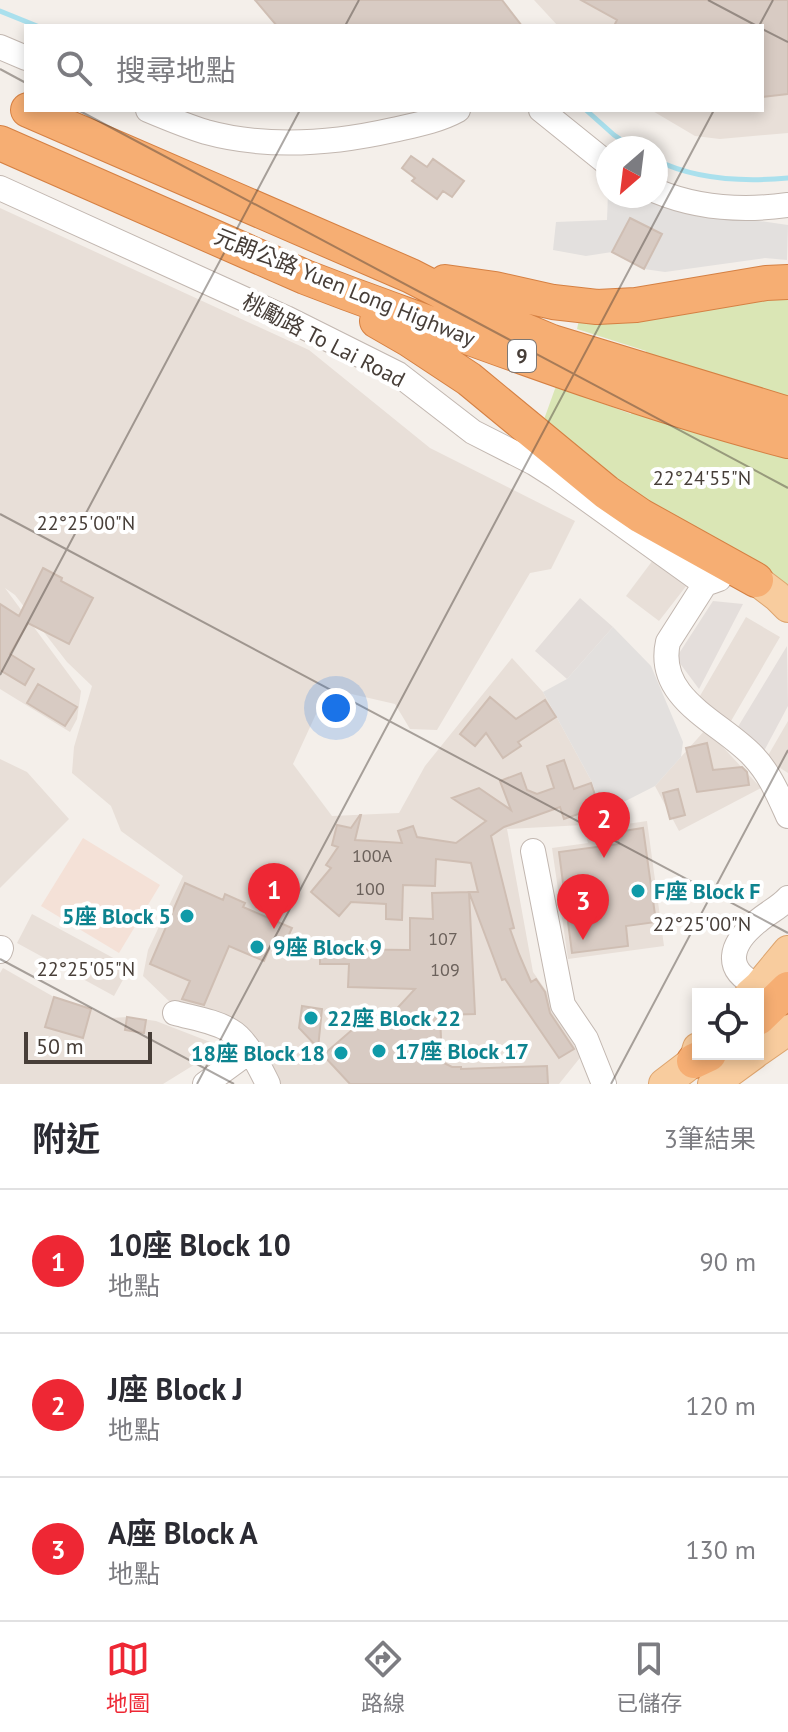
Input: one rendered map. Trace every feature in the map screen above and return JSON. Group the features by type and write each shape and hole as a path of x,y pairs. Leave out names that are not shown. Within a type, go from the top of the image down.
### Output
{"highway":[{"name":"元朗公路 Yuen Long Highway","path":"0,98 24,109"},
{"name":"元朗公路 Yuen Long Highway","path":"32,112 411,276 485,314 734,427 788,441"},
{"name":"元朗公路 Yuen Long Highway","path":"0,143 305,277 628,379 788,414"},
{"name":"9","path":"411,276 597,307 636,305 788,282"},
{"path":"305,277 469,379 606,492 641,516 756,580"}],"main road":[{"path":"756,580 788,607"},
{"path":"764,997 788,951"},
{"path":"764,1047 788,1030"},
{"path":"664,1084 704,1062"}],"street":[{"path":"0,47 24,57"},
{"path":"153,112 205,132 287,144 375,134 433,121 453,112"},
{"path":"543,112 596,154"},
{"name":"桃勵路 To Lai Road","path":"0,188 286,318 398,374 473,432 556,477 705,584"},
{"path":"668,196 703,204 766,208 788,205"},
{"path":"756,580 728,578 705,584 668,642 668,675 695,710 736,739 754,757 772,779 788,816"},
{"path":"533,851 563,1005 586,1039 604,1084"},
{"path":"754,988 734,965 737,948 753,924 788,898"},
{"path":"175,1013 234,1031 250,1051 268,1084"},
{"path":"205,1084 250,1051"}],"shaded area":[{"path":"534,0 788,0 788,133 720,139 695,136 654,112 764,112 764,24 556,24"},
{"path":"668,205 788,225 787,260 765,258 665,272 644,269 662,234 631,218 612,252 586,256 553,250 556,222 607,220 607,208 668,208"},
{"path":"0,208 309,350 430,448 575,521 551,569 530,573 437,730 410,729 395,704 334,690 322,701 293,764 332,816 399,813 425,766 512,658 543,692 592,782 602,812 615,807 627,824 647,821 664,946 568,959 552,848 588,843 583,825 507,829 533,972 587,1049 559,1084 273,1084 263,1062 171,1003 143,976 148,950 183,876 121,831 111,806 72,773 74,747 92,686 67,662 15,595 5,588 81,691 77,719 70,732 0,689"},
{"path":"653,560 687,585 659,621 626,596"},
{"path":"580,598 613,627 567,679 535,651"},
{"path":"713,601 743,604 699,689 676,658"},
{"path":"746,617 780,637 731,721 697,701"},
{"path":"613,627 651,666 683,742 681,757 655,786 602,813 592,782 543,692 567,679"},
{"path":"787,646 788,706 764,751 736,730"},
{"path":"788,721 788,773 766,759"},
{"path":"706,729 761,788 679,831 655,786"},
{"path":"0,759 27,772 69,819 0,888"},
{"path":"83,838 160,885 119,953 41,906"},
{"path":"32,914 130,967 114,996 17,943"},
{"path":"3,968 54,997 111,1018 156,1021 223,1047 163,1084 0,1084 0,973"}],"green space":[{"path":"788,294 788,592 677,525 542,425 556,386 631,414 646,351 577,329 580,315"}],"building":[{"path":"255,0 502,0 520,24 275,24"},
{"path":"581,0 788,0 788,94 764,97 764,24 615,24 617,20"},
{"path":"411,156 427,167 433,159 464,181 452,197 443,191 437,199 412,181 415,178 402,168"},
{"path":"630,218 662,234 644,269 612,252"},
{"path":"43,568 93,598 69,644 28,623 10,654 34,669 25,685 0,670 0,604 19,616"},
{"path":"38,684 77,707 65,726 27,703"},
{"path":"490,697 516,719 545,700 556,717 518,742 521,746 503,758 486,733 475,746 460,734"},
{"path":"707,743 713,770 742,767 747,772 749,785 697,792 686,748"},
{"path":"564,760 574,789 591,783 599,807 564,819 560,807 504,827 491,836 514,928 510,929 519,954 531,982 536,979 545,992 550,1013 574,1049 559,1058 505,979 502,980 469,892 478,892 471,863 436,859 435,886 403,885 402,920 386,919 386,904 351,902 339,916 311,892 331,868 326,865 338,847 332,845 337,825 351,828 361,815 355,840 402,843 398,831 413,826 417,837 456,843 486,821 452,798 479,788 511,810 500,781 521,773 527,790 537,794 554,788 547,766"},
{"path":"678,789 685,815 670,819 663,793"},
{"path":"643,828 656,922 626,926 628,946 572,953 559,852 619,844 617,832"},
{"path":"185,883 223,900 225,894 245,903 243,907 292,928 285,943 274,938 264,961 229,946 204,1005 182,999 190,981 150,964"},
{"path":"469,892 475,1014 440,1015 442,1062 461,1069 547,1066 548,1084 350,1084 323,1055 367,1017 378,1029 415,989 348,987 349,964 320,964 320,949 410,950 410,918 433,919 432,893"},
{"path":"54,997 91,1009 83,1038 45,1027"},
{"name":"22座 Block 22","path":"302,1006 322,1009 318,1048 299,1028"},
{"path":"127,1017 146,1020 144,1033 125,1030"}],"waterway":[{"path":"0,11 32,24"},
{"path":"588,112 615,136"},
{"path":"668,166 720,178 788,178"}],"place":[{"name":"J座 Block J","path":"604,858"},
{"name":"F座 Block F","path":"638,891"},
{"name":"5座 Block 5","path":"187,916"},
{"name":"10座 Block 10","path":"274,929"},
{"name":"A座 Block A","path":"583,940"},
{"name":"9座 Block 9","path":"257,947"},
{"name":"22座 Block 22","path":"311,1018"},
{"name":"17座 Block 17","path":"379,1051"},
{"name":"18座 Block 18","path":"341,1053"}]}
